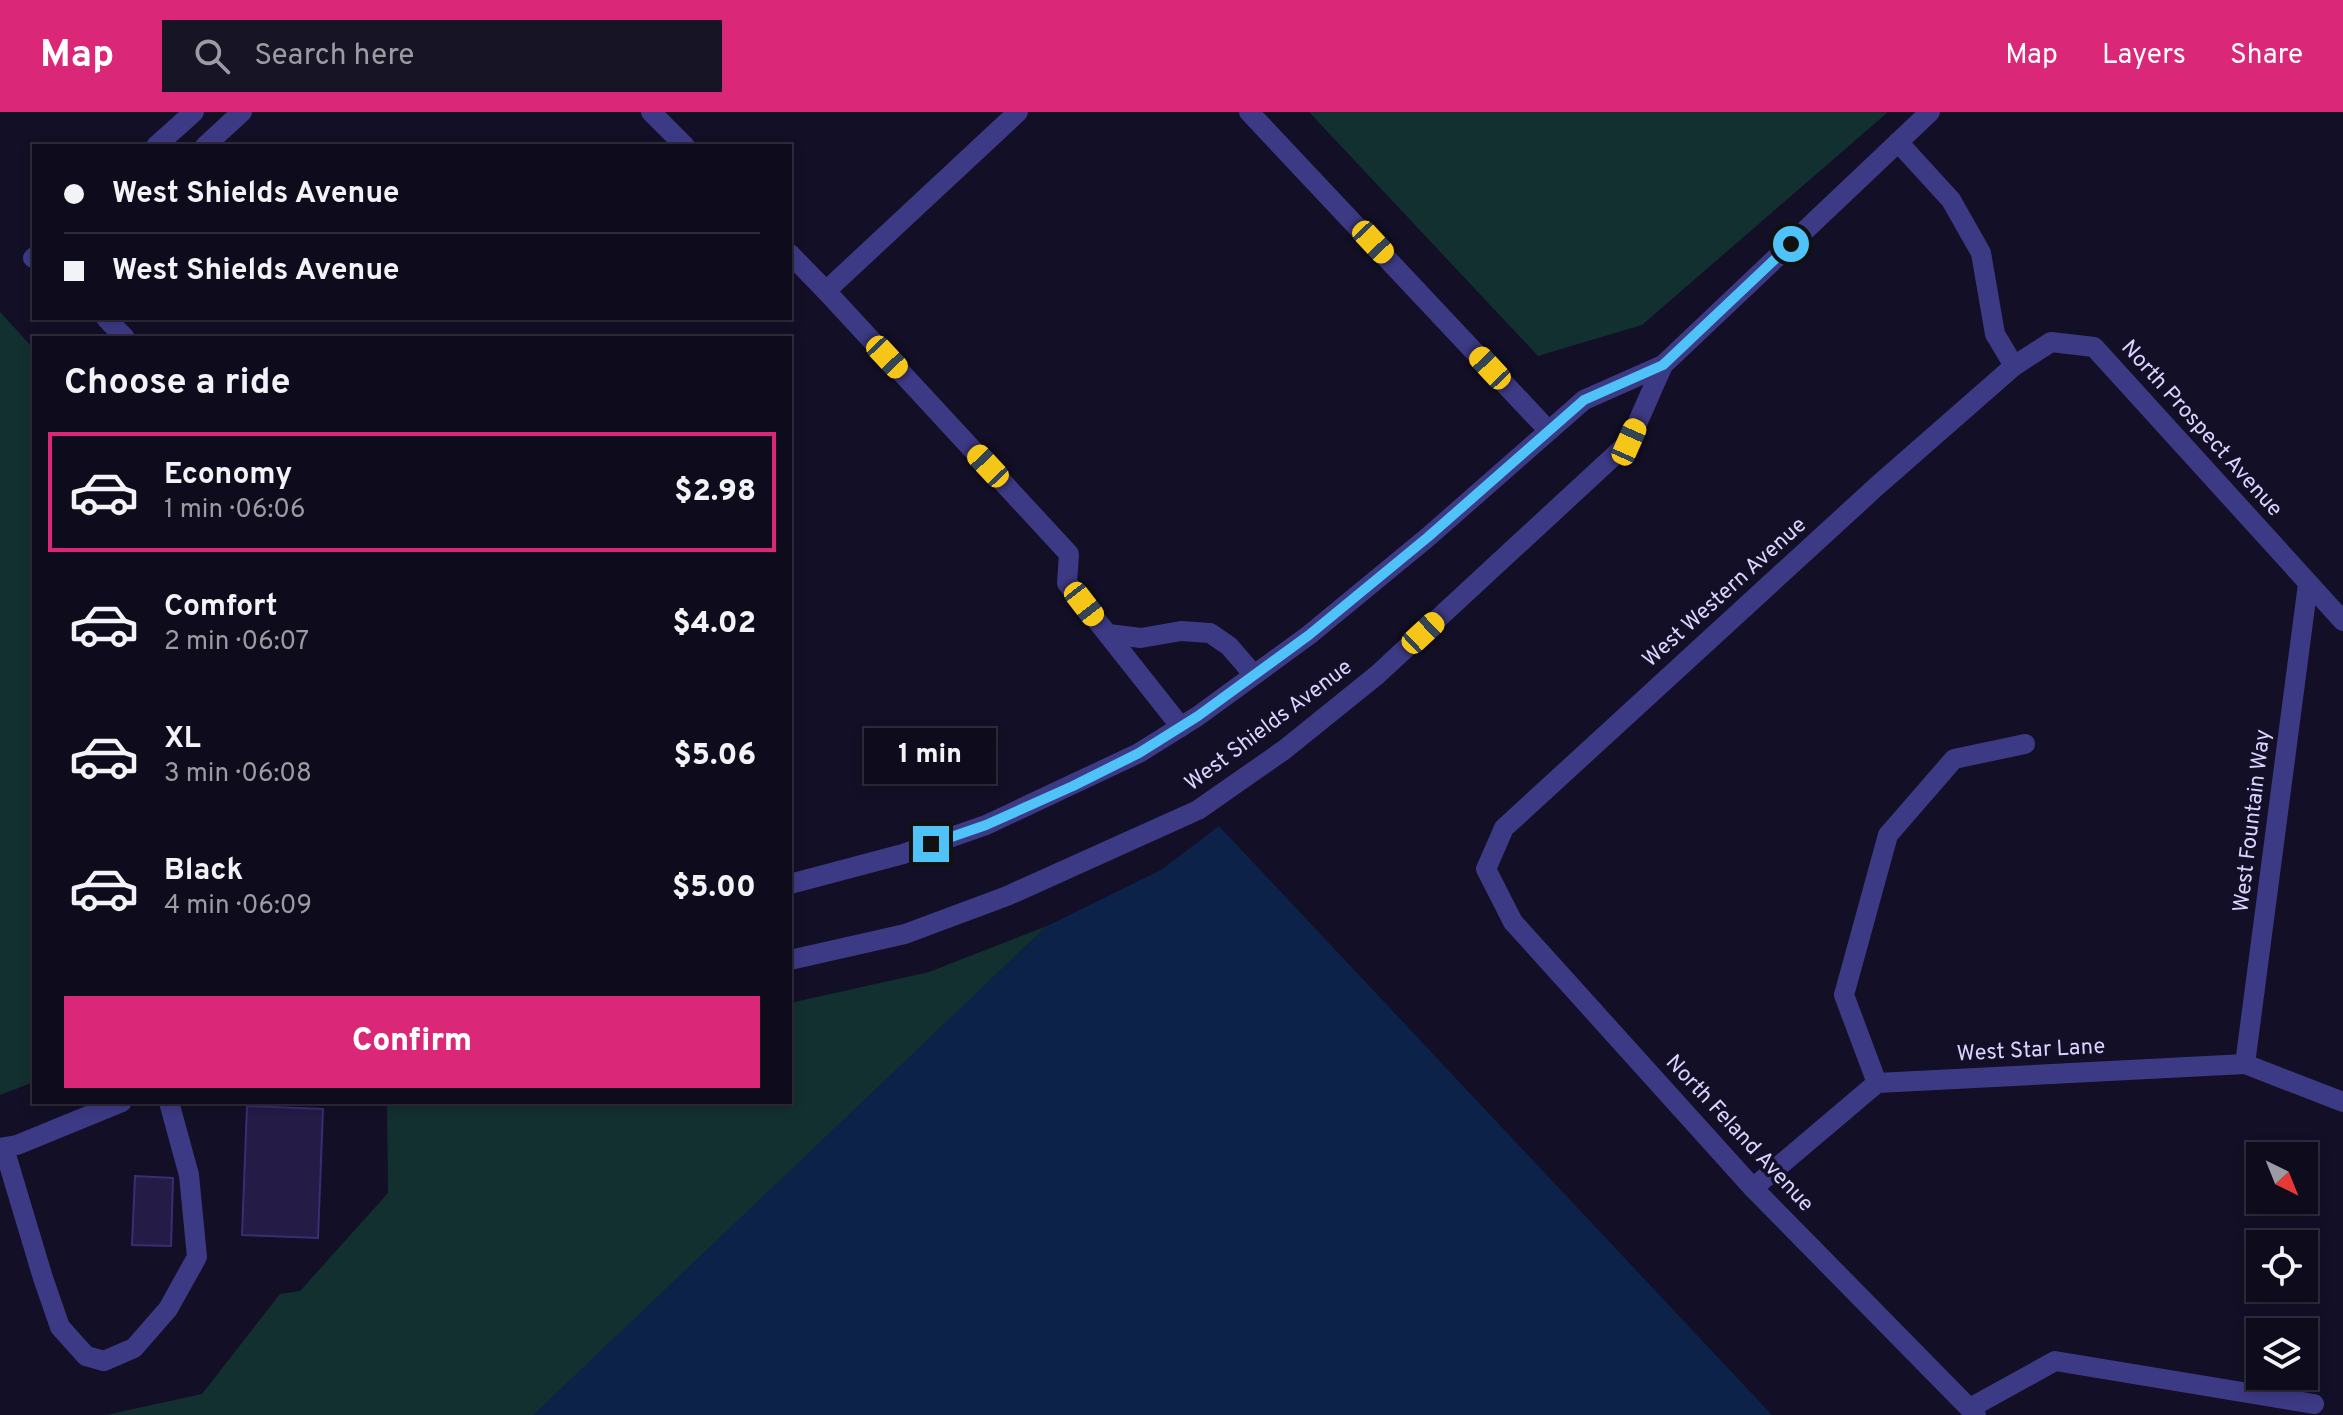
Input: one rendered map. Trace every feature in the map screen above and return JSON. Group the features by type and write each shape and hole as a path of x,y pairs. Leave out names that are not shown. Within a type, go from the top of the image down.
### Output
{"street":[{"path":"158,144 194,112"},
{"path":"207,144 242,112"},
{"path":"651,112 683,144"},
{"path":"826,291 1018,112"},
{"path":"1249,112 1549,431"},
{"name":"West Shields Avenue","path":"792,883 903,854 986,825 1086,780 1181,727 1309,635 1416,547 1584,400 1663,365 1930,112"},
{"path":"1898,142 1951,200 1981,253 1995,334 2014,366"},
{"path":"792,256 1069,554 1067,583 1181,727"},
{"path":"108,320 123,336"},
{"name":"North Prospect Avenue","path":"2014,366 2051,342 2094,347 2343,621"},
{"name":"West Shields Avenue","path":"792,960 905,934 1007,896 1198,810 1284,750 1377,675 1629,442 1663,365"},
{"name":"West Western Avenue","path":"1486,869 1504,828 1877,486 2014,366"},
{"name":"West Fountain Way","path":"2245,1064 2308,584"},
{"path":"1108,634 1141,638 1181,631 1210,633 1229,646 1254,675"},
{"path":"1753,1188 1877,1083 1844,995 1888,835 1954,759 2025,744"},
{"name":"North Feland Avenue","path":"1486,869 1513,922 1753,1188 1973,1411"},
{"name":"West Star Lane","path":"1877,1083 2245,1064 2343,1102"},
{"path":"117,1104 17,1145 2,1148 60,1327 86,1356 104,1361 134,1348 168,1309 197,1257 189,1175 170,1104"},
{"path":"1973,1411 2055,1361 2314,1404"}],"green space":[{"path":"1309,112 1888,112 1642,325 1538,356"},
{"path":"0,312 32,347 32,1083 0,1095"},
{"path":"1047,926 535,1415 106,1415 202,1394 280,1294 300,1291 388,1193 387,1104 792,1104 792,1003 929,972"}],"water":[{"path":"1219,826 1772,1415 533,1415 1047,926 1161,870"}],"building":[{"path":"247,1106 323,1109 318,1238 242,1235"},
{"path":"135,1176 173,1178 171,1246 132,1245"}],"route":[{"path":"931,844 986,825 1073,786 1139,753 1198,716 1309,635 1428,537 1584,400 1663,365 1791,244"}]}
